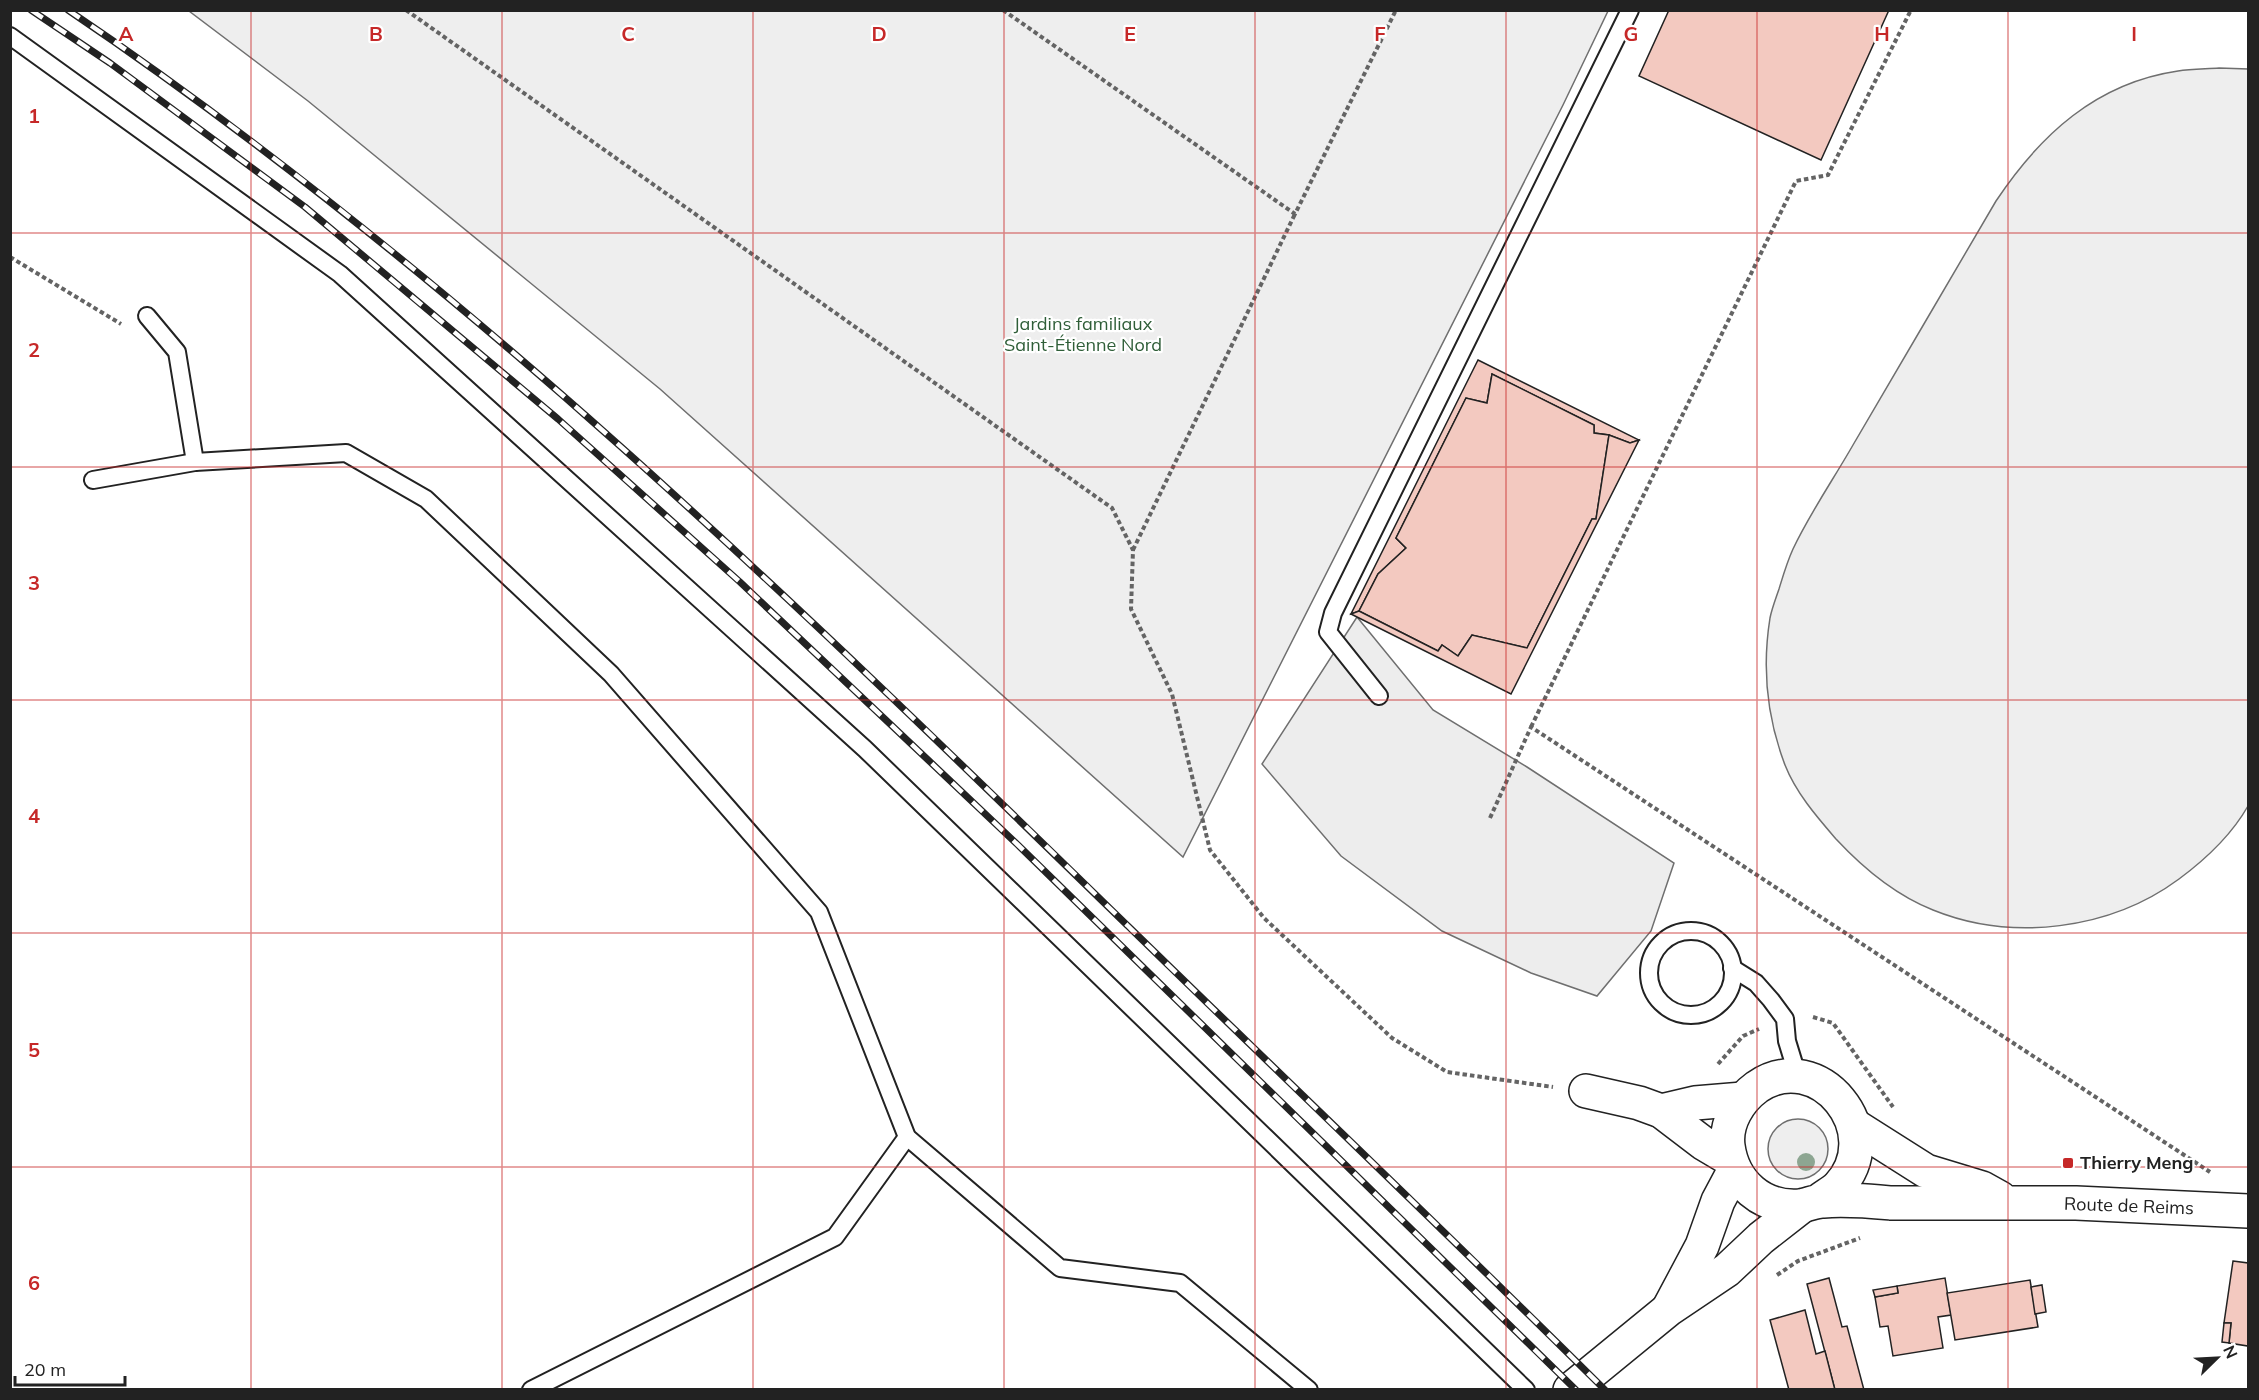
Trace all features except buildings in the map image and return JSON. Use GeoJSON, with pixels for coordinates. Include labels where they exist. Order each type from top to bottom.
{"type":"FeatureCollection","features":[{"type":"Feature","properties":{"kind":"street"},"geometry":{"type":"LineString","coordinates":[[1570,1389],[1669,1309],[1727,1270],[1761,1238],[1811,1203],[1838,1188],[1850,1169],[1856,1148],[1855,1126],[1843,1102],[1823,1085],[1798,1077],[1778,1078],[1758,1086],[1743,1099],[1732,1118],[1727,1138],[1732,1165],[1702,1246],[1669,1309]]}},
{"type":"Feature","properties":{"kind":"street"},"geometry":{"type":"LineString","coordinates":[[1586,1091],[1639,1103],[1661,1111],[1695,1103],[1743,1099]]}},
{"type":"Feature","properties":{"kind":"street","name":"Route de Reims"},"geometry":{"type":"LineString","coordinates":[[1661,1111],[1732,1165],[1746,1187],[1763,1200],[1782,1206],[1811,1203],[2141,1205],[2248,1211]]}},
{"type":"Feature","properties":{"kind":"street"},"geometry":{"type":"LineString","coordinates":[[1855,1126],[1926,1171],[1982,1188],[2009,1204]]}},
{"type":"Feature","properties":{"kind":"lane"},"geometry":{"type":"LineString","coordinates":[[1379,696],[1329,632],[1333,613],[1630,10]]}},
{"type":"Feature","properties":{"kind":"lane"},"geometry":{"type":"LineString","coordinates":[[10,36],[340,274],[866,749],[1526,1389]]}},
{"type":"Feature","properties":{"kind":"lane"},"geometry":{"type":"LineString","coordinates":[[147,316],[177,352],[195,462]]}},
{"type":"Feature","properties":{"kind":"lane"},"geometry":{"type":"LineString","coordinates":[[93,480],[195,462],[346,453],[426,499],[610,674],[819,912],[907,1137],[1060,1268],[1180,1283],[1309,1389]]}},
{"type":"Feature","properties":{"kind":"lane"},"geometry":{"type":"LineString","coordinates":[[1732,968],[1731,982],[1726,996],[1716,1006],[1703,1013],[1689,1015],[1676,1012],[1663,1005],[1654,993],[1649,980],[1649,966],[1654,952],[1663,941],[1674,934],[1688,931],[1701,932],[1713,937],[1729,956],[1732,968],[1756,983],[1785,1019],[1787,1041],[1798,1077]]}},
{"type":"Feature","properties":{"kind":"lane"},"geometry":{"type":"LineString","coordinates":[[531,1389],[835,1237],[907,1137]]}},
{"type":"Feature","properties":{"kind":"path"},"geometry":{"type":"LineString","coordinates":[[406,10],[1112,508],[1133,550]]}},
{"type":"Feature","properties":{"kind":"path"},"geometry":{"type":"LineString","coordinates":[[1003,10],[1295,213]]}},
{"type":"Feature","properties":{"kind":"path"},"geometry":{"type":"LineString","coordinates":[[1396,10],[1295,213],[1133,550],[1131,609],[1172,694],[1210,850],[1264,918],[1392,1038],[1447,1072],[1586,1091]]}},
{"type":"Feature","properties":{"kind":"path"},"geometry":{"type":"LineString","coordinates":[[1490,818],[1531,727],[1796,182],[1828,175],[1911,10]]}},
{"type":"Feature","properties":{"kind":"path"},"geometry":{"type":"LineString","coordinates":[[10,257],[132,330],[147,316]]}},
{"type":"Feature","properties":{"kind":"path"},"geometry":{"type":"LineString","coordinates":[[1531,727],[2218,1178]]}},
{"type":"Feature","properties":{"kind":"path"},"geometry":{"type":"LineString","coordinates":[[1707,1066],[1718,1064],[1743,1036],[1785,1019],[1811,1016],[1833,1023],[1896,1111]]}},
{"type":"Feature","properties":{"kind":"path"},"geometry":{"type":"LineString","coordinates":[[1770,1279],[1798,1261],[1862,1237]]}},
{"type":"Feature","properties":{"kind":"green space","name":"Jardins familiaux Saint-Étienne Nord"},"geometry":{"type":"Polygon","coordinates":[[[189,11],[1608,11],[1563,105],[1183,857],[660,389],[308,101],[189,11]]]}},
{"type":"Feature","properties":{"kind":"green space"},"geometry":{"type":"Polygon","coordinates":[[[2219,68],[2248,69],[2248,806],[2226,837],[2199,863],[2152,896],[2123,910],[2092,920],[2060,926],[2027,928],[1995,926],[1963,920],[1919,904],[1880,880],[1836,839],[1801,795],[1785,765],[1770,711],[1766,655],[1773,607],[1791,554],[1807,522],[1996,201],[2031,155],[2073,116],[2096,100],[2121,87],[2148,77],[2178,71],[2219,68]]]}},
{"type":"Feature","properties":{"kind":"green space"},"geometry":{"type":"Polygon","coordinates":[[[1792,1119],[1804,1119],[1815,1124],[1823,1132],[1828,1149],[1826,1161],[1815,1174],[1804,1179],[1792,1179],[1781,1174],[1773,1166],[1768,1155],[1768,1143],[1773,1132],[1781,1124],[1792,1119]]]}},
{"type":"Feature","properties":{"kind":"shaded area"},"geometry":{"type":"Polygon","coordinates":[[[1357,617],[1433,710],[1527,767],[1674,863],[1651,931],[1597,996],[1531,973],[1442,931],[1341,856],[1262,764],[1357,617]]]}},
{"type":"Feature","properties":{"kind":"railway"},"geometry":{"type":"LineString","coordinates":[[31,10],[110,63],[305,207],[558,419],[740,582],[1018,845],[1576,1390]]}},
{"type":"Feature","properties":{"kind":"railway"},"geometry":{"type":"LineString","coordinates":[[68,10],[211,111],[350,218],[486,329],[618,444],[748,563],[1003,804],[1605,1390]]}},
{"type":"Feature","properties":{"kind":"place","name":"Thierry Meng"},"geometry":{"type":"Point","coordinates":[2068,1163]}}]}
